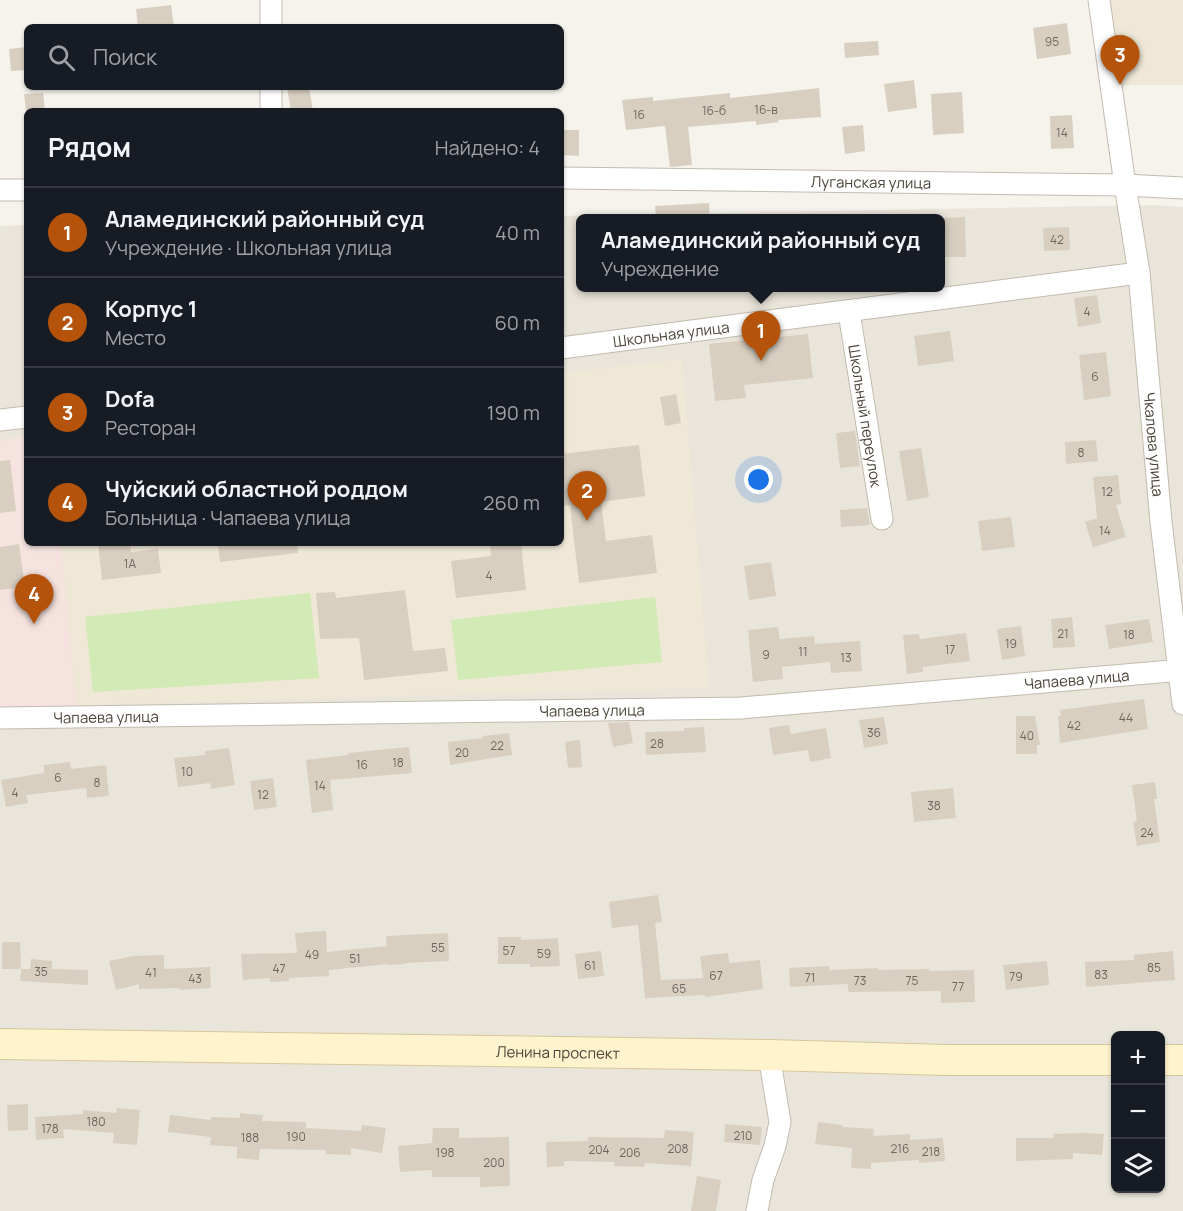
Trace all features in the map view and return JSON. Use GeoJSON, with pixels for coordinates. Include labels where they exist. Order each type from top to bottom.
{"type":"FeatureCollection","features":[{"type":"Feature","properties":{"kind":"main road","name":"Ленина проспект"},"geometry":{"type":"LineString","coordinates":[[0,1044],[769,1055],[946,1060],[1111,1060]]}},
{"type":"Feature","properties":{"kind":"main road"},"geometry":{"type":"LineString","coordinates":[[1165,1060],[1183,1060]]}},
{"type":"Feature","properties":{"kind":"street"},"geometry":{"type":"LineString","coordinates":[[271,24],[272,0]]}},
{"type":"Feature","properties":{"kind":"street","name":"Чкалова улица"},"geometry":{"type":"LineString","coordinates":[[1100,0],[1139,273],[1161,522],[1182,670],[1183,704]]}},
{"type":"Feature","properties":{"kind":"street"},"geometry":{"type":"LineString","coordinates":[[271,90],[271,108]]}},
{"type":"Feature","properties":{"kind":"street","name":"Луганская улица"},"geometry":{"type":"LineString","coordinates":[[564,178],[1125,185],[1183,188]]}},
{"type":"Feature","properties":{"kind":"street"},"geometry":{"type":"LineString","coordinates":[[0,190],[24,190]]}},
{"type":"Feature","properties":{"kind":"street","name":"Школьная улица"},"geometry":{"type":"LineString","coordinates":[[564,348],[1139,273]]}},
{"type":"Feature","properties":{"kind":"street","name":"Школьный переулок"},"geometry":{"type":"LineString","coordinates":[[849,312],[882,519]]}},
{"type":"Feature","properties":{"kind":"street"},"geometry":{"type":"LineString","coordinates":[[0,420],[24,417]]}},
{"type":"Feature","properties":{"kind":"street","name":"Чапаева улица"},"geometry":{"type":"LineString","coordinates":[[0,718],[741,708],[1182,670]]}},
{"type":"Feature","properties":{"kind":"street"},"geometry":{"type":"LineString","coordinates":[[757,1211],[763,1180],[776,1146],[780,1122],[769,1055]]}},
{"type":"Feature","properties":{"kind":"shaded area"},"geometry":{"type":"Polygon","coordinates":[[[1108,0],[1183,0],[1183,85],[1120,85],[1108,0]]]}},
{"type":"Feature","properties":{"kind":"shaded area"},"geometry":{"type":"Polygon","coordinates":[[[1154,205],[1183,207],[1183,1211],[0,1211],[0,226],[24,225],[24,546],[564,546],[564,216],[576,216],[576,292],[945,292],[945,214],[669,214],[1154,205]]]}},
{"type":"Feature","properties":{"kind":"shaded area"},"geometry":{"type":"Polygon","coordinates":[[[682,359],[709,688],[76,705],[61,546],[564,546],[564,373],[682,359]]]}},
{"type":"Feature","properties":{"kind":"shaded area"},"geometry":{"type":"Polygon","coordinates":[[[24,437],[24,546],[61,546],[76,705],[0,709],[0,441],[24,437]]]}},
{"type":"Feature","properties":{"kind":"green space"},"geometry":{"type":"Polygon","coordinates":[[[310,593],[319,678],[93,692],[85,617],[310,593]]]}},
{"type":"Feature","properties":{"kind":"green space"},"geometry":{"type":"Polygon","coordinates":[[[655,597],[662,662],[458,680],[451,620],[655,597]]]}},
{"type":"Feature","properties":{"kind":"building"},"geometry":{"type":"Polygon","coordinates":[[[171,5],[174,24],[138,24],[136,9],[171,5]]]}},
{"type":"Feature","properties":{"kind":"building"},"geometry":{"type":"Polygon","coordinates":[[[1067,23],[1071,54],[1037,59],[1033,28],[1067,23]]]}},
{"type":"Feature","properties":{"kind":"building"},"geometry":{"type":"Polygon","coordinates":[[[878,41],[879,55],[845,58],[844,43],[878,41]]]}},
{"type":"Feature","properties":{"kind":"building"},"geometry":{"type":"Polygon","coordinates":[[[24,47],[24,70],[11,71],[9,49],[24,47]]]}},
{"type":"Feature","properties":{"kind":"building"},"geometry":{"type":"Polygon","coordinates":[[[914,80],[917,108],[888,112],[884,84],[914,80]]]}},
{"type":"Feature","properties":{"kind":"building"},"geometry":{"type":"Polygon","coordinates":[[[819,88],[821,117],[778,120],[779,122],[756,125],[756,121],[688,127],[692,165],[670,167],[665,126],[626,130],[622,100],[653,97],[653,101],[730,93],[730,98],[819,88]]]}},
{"type":"Feature","properties":{"kind":"building"},"geometry":{"type":"Polygon","coordinates":[[[288,90],[310,90],[312,108],[290,108],[288,90]]]}},
{"type":"Feature","properties":{"kind":"building"},"geometry":{"type":"Polygon","coordinates":[[[962,92],[964,133],[933,135],[931,94],[962,92]]]}},
{"type":"Feature","properties":{"kind":"building"},"geometry":{"type":"Polygon","coordinates":[[[43,93],[45,108],[26,108],[24,94],[43,93]]]}},
{"type":"Feature","properties":{"kind":"building"},"geometry":{"type":"Polygon","coordinates":[[[1072,115],[1074,148],[1051,149],[1050,116],[1072,115]]]}},
{"type":"Feature","properties":{"kind":"building"},"geometry":{"type":"Polygon","coordinates":[[[863,125],[865,151],[845,154],[842,127],[863,125]]]}},
{"type":"Feature","properties":{"kind":"building"},"geometry":{"type":"Polygon","coordinates":[[[564,130],[579,130],[579,156],[564,155],[564,130]]]}},
{"type":"Feature","properties":{"kind":"building"},"geometry":{"type":"Polygon","coordinates":[[[709,203],[710,214],[656,214],[655,206],[709,203]]]}},
{"type":"Feature","properties":{"kind":"building"},"geometry":{"type":"Polygon","coordinates":[[[965,217],[966,257],[945,257],[945,218],[965,217]]]}},
{"type":"Feature","properties":{"kind":"building"},"geometry":{"type":"Polygon","coordinates":[[[1069,227],[1070,250],[1044,251],[1043,228],[1069,227]]]}},
{"type":"Feature","properties":{"kind":"building"},"geometry":{"type":"Polygon","coordinates":[[[1097,295],[1101,323],[1078,327],[1074,298],[1097,295]]]}},
{"type":"Feature","properties":{"kind":"building"},"geometry":{"type":"Polygon","coordinates":[[[950,331],[954,361],[918,366],[914,336],[950,331]]]}},
{"type":"Feature","properties":{"kind":"building"},"geometry":{"type":"Polygon","coordinates":[[[808,334],[813,378],[744,385],[746,398],[715,401],[709,344],[808,334]]]}},
{"type":"Feature","properties":{"kind":"building"},"geometry":{"type":"Polygon","coordinates":[[[1106,352],[1111,396],[1084,400],[1079,355],[1106,352]]]}},
{"type":"Feature","properties":{"kind":"building"},"geometry":{"type":"Polygon","coordinates":[[[676,394],[681,423],[665,426],[660,397],[676,394]]]}},
{"type":"Feature","properties":{"kind":"building"},"geometry":{"type":"Polygon","coordinates":[[[855,431],[860,466],[840,468],[836,433],[855,431]]]}},
{"type":"Feature","properties":{"kind":"building"},"geometry":{"type":"Polygon","coordinates":[[[1096,440],[1098,461],[1066,464],[1065,442],[1096,440]]]}},
{"type":"Feature","properties":{"kind":"building"},"geometry":{"type":"Polygon","coordinates":[[[639,445],[645,496],[601,502],[606,541],[652,535],[657,573],[579,583],[570,505],[564,506],[564,454],[639,445]]]}},
{"type":"Feature","properties":{"kind":"building"},"geometry":{"type":"Polygon","coordinates":[[[921,448],[929,497],[907,501],[899,451],[921,448]]]}},
{"type":"Feature","properties":{"kind":"building"},"geometry":{"type":"Polygon","coordinates":[[[10,460],[16,511],[0,513],[0,461],[10,460]]]}},
{"type":"Feature","properties":{"kind":"building"},"geometry":{"type":"Polygon","coordinates":[[[1118,475],[1121,504],[1116,505],[1126,537],[1093,547],[1085,522],[1097,518],[1093,477],[1118,475]]]}},
{"type":"Feature","properties":{"kind":"building"},"geometry":{"type":"Polygon","coordinates":[[[867,508],[870,525],[841,527],[840,510],[867,508]]]}},
{"type":"Feature","properties":{"kind":"building"},"geometry":{"type":"Polygon","coordinates":[[[1011,517],[1015,547],[982,551],[978,521],[1011,517]]]}},
{"type":"Feature","properties":{"kind":"building"},"geometry":{"type":"Polygon","coordinates":[[[19,544],[25,587],[0,590],[0,547],[19,544]]]}},
{"type":"Feature","properties":{"kind":"building"},"geometry":{"type":"Polygon","coordinates":[[[98,546],[130,546],[131,552],[158,549],[161,573],[102,580],[98,546]]]}},
{"type":"Feature","properties":{"kind":"building"},"geometry":{"type":"Polygon","coordinates":[[[218,546],[297,546],[298,553],[220,562],[218,546]]]}},
{"type":"Feature","properties":{"kind":"building"},"geometry":{"type":"Polygon","coordinates":[[[490,546],[521,546],[526,590],[456,598],[451,561],[491,556],[490,546]]]}},
{"type":"Feature","properties":{"kind":"building"},"geometry":{"type":"Polygon","coordinates":[[[771,562],[776,596],[749,600],[744,566],[771,562]]]}},
{"type":"Feature","properties":{"kind":"building"},"geometry":{"type":"Polygon","coordinates":[[[405,590],[413,651],[445,648],[448,671],[364,680],[359,638],[320,639],[316,593],[335,592],[336,598],[405,590]]]}},
{"type":"Feature","properties":{"kind":"building"},"geometry":{"type":"Polygon","coordinates":[[[1072,617],[1075,647],[1053,648],[1051,619],[1072,617]]]}},
{"type":"Feature","properties":{"kind":"building"},"geometry":{"type":"Polygon","coordinates":[[[1149,619],[1153,642],[1109,649],[1105,625],[1149,619]]]}},
{"type":"Feature","properties":{"kind":"building"},"geometry":{"type":"Polygon","coordinates":[[[1021,626],[1025,656],[1002,660],[997,629],[1021,626]]]}},
{"type":"Feature","properties":{"kind":"building"},"geometry":{"type":"Polygon","coordinates":[[[778,627],[780,639],[814,636],[815,644],[860,641],[862,671],[831,673],[830,662],[782,667],[783,679],[753,682],[748,630],[778,627]]]}},
{"type":"Feature","properties":{"kind":"building"},"geometry":{"type":"Polygon","coordinates":[[[966,633],[970,661],[923,667],[923,672],[907,674],[903,635],[919,634],[920,639],[966,633]]]}},
{"type":"Feature","properties":{"kind":"building"},"geometry":{"type":"Polygon","coordinates":[[[1144,699],[1148,729],[1060,743],[1058,716],[1061,716],[1060,710],[1144,699]]]}},
{"type":"Feature","properties":{"kind":"building"},"geometry":{"type":"Polygon","coordinates":[[[1016,716],[1035,716],[1040,745],[1037,745],[1037,754],[1016,754],[1016,716]]]}},
{"type":"Feature","properties":{"kind":"building"},"geometry":{"type":"Polygon","coordinates":[[[884,717],[888,744],[864,748],[859,720],[884,717]]]}},
{"type":"Feature","properties":{"kind":"building"},"geometry":{"type":"Polygon","coordinates":[[[629,722],[633,743],[613,747],[608,723],[629,722]]]}},
{"type":"Feature","properties":{"kind":"building"},"geometry":{"type":"Polygon","coordinates":[[[789,725],[791,734],[826,728],[831,758],[810,762],[808,750],[773,755],[769,728],[789,725]]]}},
{"type":"Feature","properties":{"kind":"building"},"geometry":{"type":"Polygon","coordinates":[[[704,727],[706,752],[646,755],[645,732],[684,731],[684,728],[704,727]]]}},
{"type":"Feature","properties":{"kind":"building"},"geometry":{"type":"Polygon","coordinates":[[[509,733],[512,755],[450,765],[448,742],[509,733]]]}},
{"type":"Feature","properties":{"kind":"building"},"geometry":{"type":"Polygon","coordinates":[[[580,740],[582,767],[568,768],[565,742],[580,740]]]}},
{"type":"Feature","properties":{"kind":"building"},"geometry":{"type":"Polygon","coordinates":[[[409,747],[412,773],[330,780],[333,810],[312,813],[306,760],[409,747]]]}},
{"type":"Feature","properties":{"kind":"building"},"geometry":{"type":"Polygon","coordinates":[[[229,748],[235,785],[211,789],[210,783],[178,787],[174,758],[205,755],[205,751],[229,748]]]}},
{"type":"Feature","properties":{"kind":"building"},"geometry":{"type":"Polygon","coordinates":[[[70,762],[71,769],[106,765],[109,796],[87,798],[86,788],[26,795],[28,803],[6,807],[1,780],[44,773],[44,765],[70,762]]]}},
{"type":"Feature","properties":{"kind":"building"},"geometry":{"type":"Polygon","coordinates":[[[273,778],[277,807],[254,810],[250,781],[273,778]]]}},
{"type":"Feature","properties":{"kind":"building"},"geometry":{"type":"Polygon","coordinates":[[[1155,782],[1157,799],[1154,799],[1160,842],[1137,846],[1133,822],[1137,821],[1132,785],[1155,782]]]}},
{"type":"Feature","properties":{"kind":"building"},"geometry":{"type":"Polygon","coordinates":[[[953,788],[956,818],[914,822],[911,792],[953,788]]]}},
{"type":"Feature","properties":{"kind":"building"},"geometry":{"type":"Polygon","coordinates":[[[658,895],[662,922],[655,923],[661,980],[703,978],[700,956],[728,953],[729,963],[760,960],[763,989],[705,997],[705,995],[645,998],[638,925],[612,928],[609,902],[658,895]]]}},
{"type":"Feature","properties":{"kind":"building"},"geometry":{"type":"Polygon","coordinates":[[[326,931],[327,952],[387,946],[386,936],[448,933],[449,961],[329,970],[329,976],[289,978],[289,981],[270,982],[270,978],[243,980],[241,954],[297,953],[295,933],[326,931]]]}},
{"type":"Feature","properties":{"kind":"building"},"geometry":{"type":"Polygon","coordinates":[[[498,937],[521,937],[521,940],[558,938],[560,966],[530,967],[530,964],[498,964],[498,937]]]}},
{"type":"Feature","properties":{"kind":"building"},"geometry":{"type":"Polygon","coordinates":[[[2,942],[20,942],[21,969],[2,969],[2,942]]]}},
{"type":"Feature","properties":{"kind":"building"},"geometry":{"type":"Polygon","coordinates":[[[601,951],[604,976],[578,979],[575,954],[601,951]]]}},
{"type":"Feature","properties":{"kind":"building"},"geometry":{"type":"Polygon","coordinates":[[[1173,951],[1175,980],[1086,987],[1085,962],[1134,960],[1134,955],[1173,951]]]}},
{"type":"Feature","properties":{"kind":"building"},"geometry":{"type":"Polygon","coordinates":[[[164,955],[164,969],[210,967],[211,988],[139,989],[139,984],[116,990],[109,961],[133,956],[164,955]]]}},
{"type":"Feature","properties":{"kind":"building"},"geometry":{"type":"Polygon","coordinates":[[[31,959],[52,961],[52,969],[88,970],[88,985],[20,981],[21,969],[30,969],[31,959]]]}},
{"type":"Feature","properties":{"kind":"building"},"geometry":{"type":"Polygon","coordinates":[[[1047,961],[1049,985],[1006,990],[1003,965],[1047,961]]]}},
{"type":"Feature","properties":{"kind":"building"},"geometry":{"type":"Polygon","coordinates":[[[829,966],[830,970],[878,968],[878,970],[974,970],[975,1002],[941,1003],[941,991],[848,992],[848,984],[790,987],[789,968],[829,966]]]}},
{"type":"Feature","properties":{"kind":"building"},"geometry":{"type":"Polygon","coordinates":[[[28,1104],[28,1130],[8,1131],[7,1105],[28,1104]]]}},
{"type":"Feature","properties":{"kind":"building"},"geometry":{"type":"Polygon","coordinates":[[[117,1108],[140,1110],[137,1145],[113,1143],[114,1133],[63,1129],[64,1138],[36,1140],[35,1117],[83,1114],[83,1110],[116,1113],[117,1108]]]}},
{"type":"Feature","properties":{"kind":"building"},"geometry":{"type":"Polygon","coordinates":[[[240,1113],[263,1115],[262,1121],[306,1122],[306,1128],[361,1131],[362,1125],[386,1128],[382,1153],[351,1148],[351,1155],[326,1154],[326,1150],[260,1149],[259,1160],[237,1158],[237,1147],[210,1145],[211,1137],[168,1132],[170,1115],[211,1120],[211,1117],[240,1118],[240,1113]]]}},
{"type":"Feature","properties":{"kind":"building"},"geometry":{"type":"Polygon","coordinates":[[[818,1122],[842,1125],[842,1127],[874,1129],[873,1136],[910,1134],[910,1140],[943,1138],[945,1161],[871,1163],[871,1169],[851,1168],[852,1148],[815,1144],[818,1122]]]}},
{"type":"Feature","properties":{"kind":"building"},"geometry":{"type":"Polygon","coordinates":[[[725,1124],[762,1127],[760,1145],[724,1142],[725,1124]]]}},
{"type":"Feature","properties":{"kind":"building"},"geometry":{"type":"Polygon","coordinates":[[[433,1128],[459,1128],[459,1138],[509,1137],[510,1186],[480,1187],[480,1177],[432,1177],[432,1170],[400,1172],[398,1146],[432,1143],[433,1128]]]}},
{"type":"Feature","properties":{"kind":"building"},"geometry":{"type":"Polygon","coordinates":[[[665,1130],[694,1132],[691,1166],[645,1163],[644,1167],[614,1166],[614,1162],[564,1161],[564,1166],[547,1167],[546,1142],[588,1141],[588,1137],[664,1138],[665,1130]]]}},
{"type":"Feature","properties":{"kind":"building"},"geometry":{"type":"Polygon","coordinates":[[[1053,1134],[1104,1134],[1102,1155],[1073,1153],[1073,1159],[1016,1161],[1016,1138],[1054,1138],[1053,1134]]]}},
{"type":"Feature","properties":{"kind":"building"},"geometry":{"type":"Polygon","coordinates":[[[697,1176],[721,1180],[716,1211],[691,1211],[697,1176]]]}},
{"type":"Feature","properties":{"kind":"place","name":"Dofa"},"geometry":{"type":"Point","coordinates":[1120,85]}},
{"type":"Feature","properties":{"kind":"place","name":"Аламединский районный суд"},"geometry":{"type":"Point","coordinates":[761,361]}},
{"type":"Feature","properties":{"kind":"place","name":"Корпус 1"},"geometry":{"type":"Point","coordinates":[587,521]}},
{"type":"Feature","properties":{"kind":"place","name":"Чуйский областной роддом"},"geometry":{"type":"Point","coordinates":[34,624]}}]}
